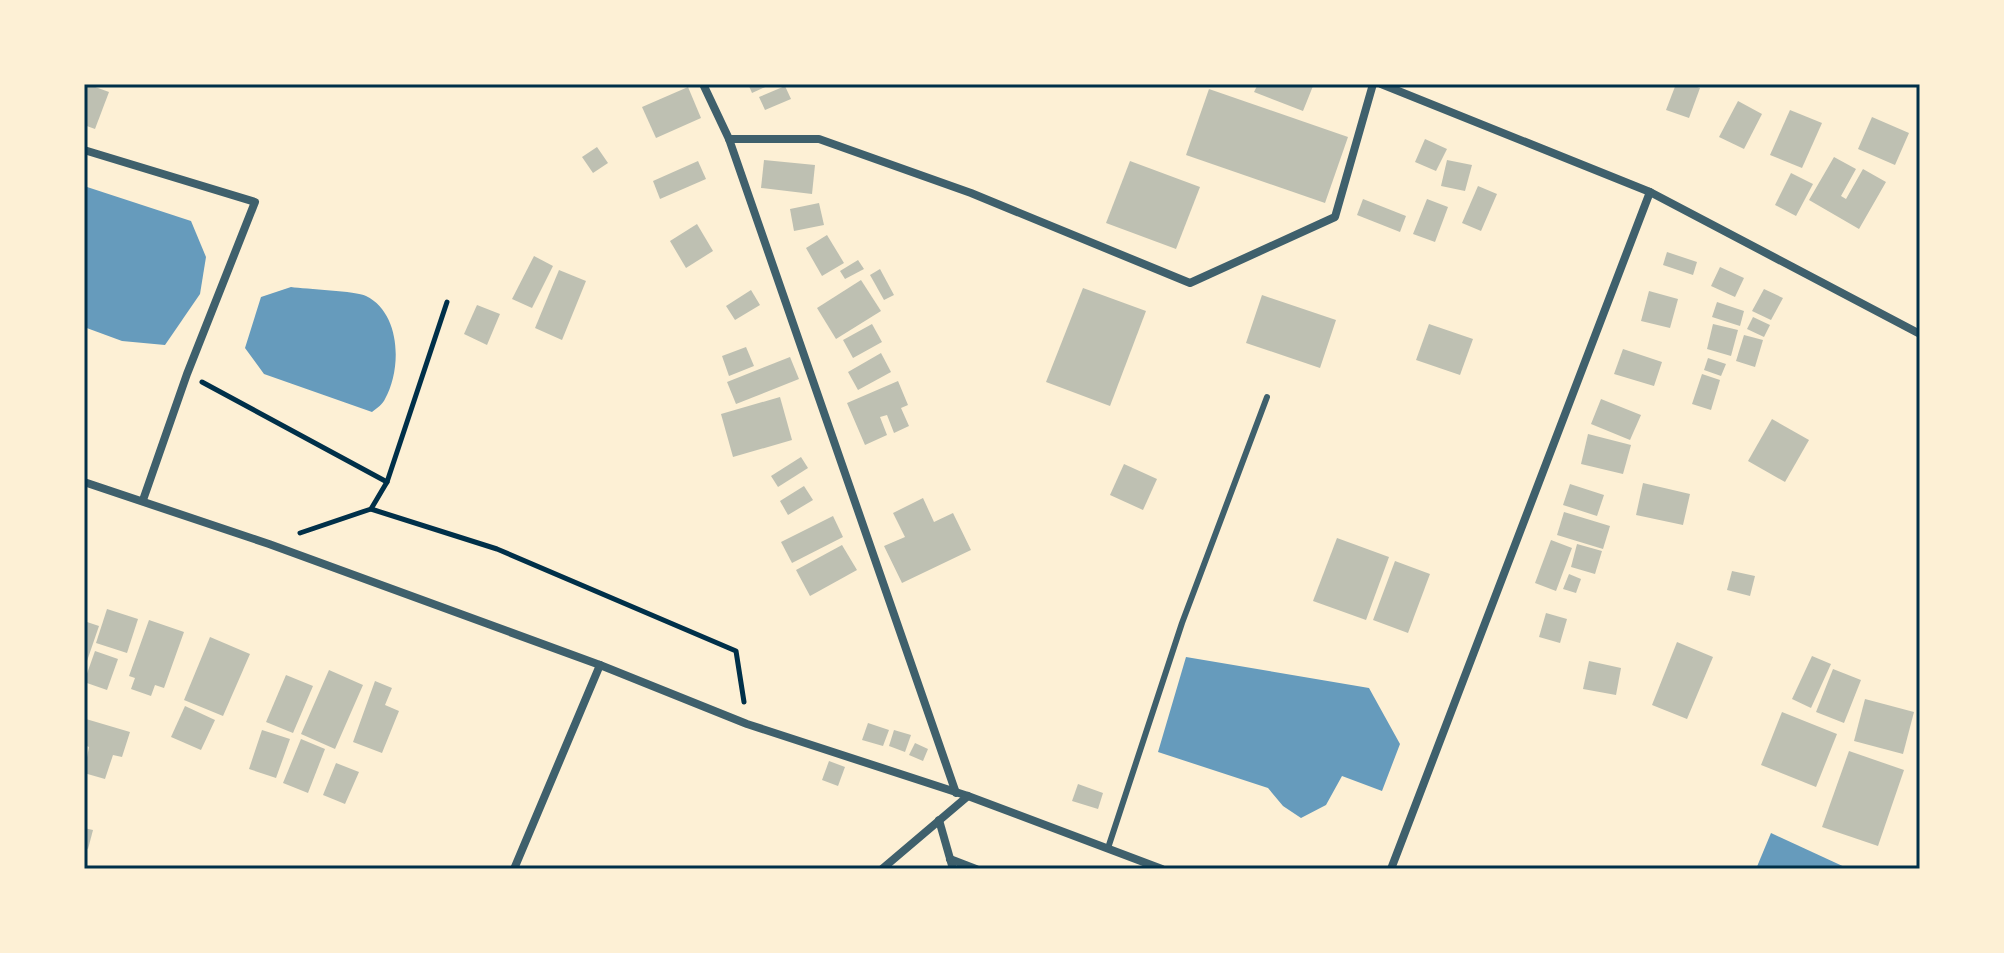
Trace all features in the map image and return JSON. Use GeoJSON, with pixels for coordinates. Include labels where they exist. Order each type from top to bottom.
{"type":"FeatureCollection","features":[{"type":"Feature","properties":{"kind":"street"},"geometry":{"type":"LineString","coordinates":[[703,84],[729,139],[956,793]]}},
{"type":"Feature","properties":{"kind":"street"},"geometry":{"type":"LineString","coordinates":[[729,139],[819,139],[971,193],[1190,283],[1335,217],[1373,84]]}},
{"type":"Feature","properties":{"kind":"street"},"geometry":{"type":"LineString","coordinates":[[1381,84],[1650,192],[1920,334]]}},
{"type":"Feature","properties":{"kind":"street"},"geometry":{"type":"LineString","coordinates":[[84,150],[255,202],[187,374],[143,500]]}},
{"type":"Feature","properties":{"kind":"street"},"geometry":{"type":"LineString","coordinates":[[1391,869],[1650,192]]}},
{"type":"Feature","properties":{"kind":"street"},"geometry":{"type":"LineString","coordinates":[[84,482],[269,544],[600,665],[747,724],[968,796],[1162,869]]}},
{"type":"Feature","properties":{"kind":"street"},"geometry":{"type":"LineString","coordinates":[[514,869],[600,665]]}},
{"type":"Feature","properties":{"kind":"street"},"geometry":{"type":"LineString","coordinates":[[882,869],[968,796]]}},
{"type":"Feature","properties":{"kind":"street"},"geometry":{"type":"LineString","coordinates":[[939,820],[953,869]]}},
{"type":"Feature","properties":{"kind":"street"},"geometry":{"type":"LineString","coordinates":[[950,859],[976,869]]}},
{"type":"Feature","properties":{"kind":"lane"},"geometry":{"type":"LineString","coordinates":[[1108,848],[1182,623],[1267,397]]}},
{"type":"Feature","properties":{"kind":"path"},"geometry":{"type":"LineString","coordinates":[[371,509],[387,482],[447,302]]}},
{"type":"Feature","properties":{"kind":"path"},"geometry":{"type":"LineString","coordinates":[[187,374],[387,482]]}},
{"type":"Feature","properties":{"kind":"path"},"geometry":{"type":"LineString","coordinates":[[269,544],[371,509],[497,549],[736,651],[747,724]]}},
{"type":"Feature","properties":{"kind":"water"},"geometry":{"type":"Polygon","coordinates":[[[84,186],[191,221],[206,257],[200,294],[165,345],[122,341],[84,327],[84,186]]]}},
{"type":"Feature","properties":{"kind":"water"},"geometry":{"type":"Polygon","coordinates":[[[291,287],[361,294],[378,304],[386,315],[395,343],[394,373],[384,401],[372,412],[264,374],[245,348],[261,297],[291,287]]]}},
{"type":"Feature","properties":{"kind":"water"},"geometry":{"type":"Polygon","coordinates":[[[1186,657],[1369,688],[1400,744],[1382,791],[1342,776],[1326,805],[1301,818],[1283,806],[1268,788],[1158,752],[1186,657]]]}},
{"type":"Feature","properties":{"kind":"water"},"geometry":{"type":"Polygon","coordinates":[[[1771,833],[1849,869],[1756,869],[1771,833]]]}},
{"type":"Feature","properties":{"kind":"building"},"geometry":{"type":"Polygon","coordinates":[[[87,84],[109,92],[95,129],[84,125],[84,92],[87,84]]]}},
{"type":"Feature","properties":{"kind":"building"},"geometry":{"type":"Polygon","coordinates":[[[748,84],[772,84],[752,93],[748,84]]]}},
{"type":"Feature","properties":{"kind":"building"},"geometry":{"type":"Polygon","coordinates":[[[1258,84],[1313,86],[1303,111],[1254,92],[1258,84]]]}},
{"type":"Feature","properties":{"kind":"building"},"geometry":{"type":"Polygon","coordinates":[[[1676,84],[1700,88],[1689,118],[1666,110],[1676,84]]]}},
{"type":"Feature","properties":{"kind":"building"},"geometry":{"type":"Polygon","coordinates":[[[785,86],[791,99],[765,110],[759,97],[785,86]]]}},
{"type":"Feature","properties":{"kind":"building"},"geometry":{"type":"Polygon","coordinates":[[[688,87],[701,118],[656,138],[642,107],[688,87]]]}},
{"type":"Feature","properties":{"kind":"building"},"geometry":{"type":"Polygon","coordinates":[[[1209,89],[1348,137],[1325,203],[1186,155],[1209,89]]]}},
{"type":"Feature","properties":{"kind":"building"},"geometry":{"type":"Polygon","coordinates":[[[1738,101],[1762,114],[1744,149],[1719,137],[1738,101]]]}},
{"type":"Feature","properties":{"kind":"building"},"geometry":{"type":"Polygon","coordinates":[[[1790,110],[1822,123],[1802,168],[1770,155],[1790,110]]]}},
{"type":"Feature","properties":{"kind":"building"},"geometry":{"type":"Polygon","coordinates":[[[1872,117],[1909,133],[1895,165],[1858,149],[1872,117]]]}},
{"type":"Feature","properties":{"kind":"building"},"geometry":{"type":"Polygon","coordinates":[[[1425,139],[1447,149],[1436,171],[1415,162],[1425,139]]]}},
{"type":"Feature","properties":{"kind":"building"},"geometry":{"type":"Polygon","coordinates":[[[597,147],[608,163],[593,173],[582,157],[597,147]]]}},
{"type":"Feature","properties":{"kind":"building"},"geometry":{"type":"Polygon","coordinates":[[[1834,157],[1856,169],[1841,196],[1846,199],[1863,169],[1886,182],[1859,229],[1809,200],[1834,157]]]}},
{"type":"Feature","properties":{"kind":"building"},"geometry":{"type":"Polygon","coordinates":[[[764,160],[815,165],[812,194],[761,188],[764,160]]]}},
{"type":"Feature","properties":{"kind":"building"},"geometry":{"type":"Polygon","coordinates":[[[1447,160],[1472,165],[1465,191],[1441,186],[1447,160]]]}},
{"type":"Feature","properties":{"kind":"building"},"geometry":{"type":"Polygon","coordinates":[[[698,161],[706,179],[660,199],[653,181],[698,161]]]}},
{"type":"Feature","properties":{"kind":"building"},"geometry":{"type":"Polygon","coordinates":[[[1130,161],[1200,187],[1176,249],[1106,223],[1130,161]]]}},
{"type":"Feature","properties":{"kind":"building"},"geometry":{"type":"Polygon","coordinates":[[[1791,173],[1813,184],[1796,216],[1775,205],[1791,173]]]}},
{"type":"Feature","properties":{"kind":"building"},"geometry":{"type":"Polygon","coordinates":[[[1478,186],[1497,194],[1481,231],[1462,223],[1478,186]]]}},
{"type":"Feature","properties":{"kind":"building"},"geometry":{"type":"Polygon","coordinates":[[[1363,199],[1406,216],[1400,232],[1357,215],[1363,199]]]}},
{"type":"Feature","properties":{"kind":"building"},"geometry":{"type":"Polygon","coordinates":[[[1427,199],[1448,207],[1435,242],[1413,234],[1427,199]]]}},
{"type":"Feature","properties":{"kind":"building"},"geometry":{"type":"Polygon","coordinates":[[[819,203],[824,225],[794,231],[790,209],[819,203]]]}},
{"type":"Feature","properties":{"kind":"building"},"geometry":{"type":"Polygon","coordinates":[[[697,224],[713,251],[686,268],[670,241],[697,224]]]}},
{"type":"Feature","properties":{"kind":"building"},"geometry":{"type":"Polygon","coordinates":[[[827,235],[844,263],[822,276],[806,248],[827,235]]]}},
{"type":"Feature","properties":{"kind":"building"},"geometry":{"type":"Polygon","coordinates":[[[1667,252],[1697,262],[1693,275],[1663,265],[1667,252]]]}},
{"type":"Feature","properties":{"kind":"building"},"geometry":{"type":"Polygon","coordinates":[[[534,256],[553,266],[532,308],[512,299],[534,256]]]}},
{"type":"Feature","properties":{"kind":"building"},"geometry":{"type":"Polygon","coordinates":[[[858,260],[864,269],[845,279],[840,271],[858,260]]]}},
{"type":"Feature","properties":{"kind":"building"},"geometry":{"type":"Polygon","coordinates":[[[1720,267],[1744,278],[1735,297],[1711,286],[1720,267]]]}},
{"type":"Feature","properties":{"kind":"building"},"geometry":{"type":"Polygon","coordinates":[[[880,269],[894,295],[884,300],[870,275],[880,269]]]}},
{"type":"Feature","properties":{"kind":"building"},"geometry":{"type":"Polygon","coordinates":[[[559,270],[586,281],[562,340],[535,328],[559,270]]]}},
{"type":"Feature","properties":{"kind":"building"},"geometry":{"type":"Polygon","coordinates":[[[861,280],[881,311],[836,339],[817,308],[861,280]]]}},
{"type":"Feature","properties":{"kind":"building"},"geometry":{"type":"Polygon","coordinates":[[[1083,288],[1146,311],[1110,406],[1046,382],[1083,288]]]}},
{"type":"Feature","properties":{"kind":"building"},"geometry":{"type":"Polygon","coordinates":[[[1764,289],[1783,298],[1771,320],[1752,311],[1764,289]]]}},
{"type":"Feature","properties":{"kind":"building"},"geometry":{"type":"Polygon","coordinates":[[[751,290],[760,305],[735,320],[726,306],[751,290]]]}},
{"type":"Feature","properties":{"kind":"building"},"geometry":{"type":"Polygon","coordinates":[[[1649,291],[1678,299],[1670,328],[1641,321],[1649,291]]]}},
{"type":"Feature","properties":{"kind":"building"},"geometry":{"type":"Polygon","coordinates":[[[1262,295],[1336,320],[1320,368],[1246,343],[1262,295]]]}},
{"type":"Feature","properties":{"kind":"building"},"geometry":{"type":"Polygon","coordinates":[[[1717,302],[1744,311],[1740,326],[1712,317],[1717,302]]]}},
{"type":"Feature","properties":{"kind":"building"},"geometry":{"type":"Polygon","coordinates":[[[477,305],[500,314],[487,345],[464,334],[477,305]]]}},
{"type":"Feature","properties":{"kind":"building"},"geometry":{"type":"Polygon","coordinates":[[[1753,317],[1770,325],[1764,337],[1747,329],[1753,317]]]}},
{"type":"Feature","properties":{"kind":"building"},"geometry":{"type":"Polygon","coordinates":[[[872,324],[882,342],[853,358],[843,340],[872,324]]]}},
{"type":"Feature","properties":{"kind":"building"},"geometry":{"type":"Polygon","coordinates":[[[1429,324],[1473,339],[1460,375],[1416,360],[1429,324]]]}},
{"type":"Feature","properties":{"kind":"building"},"geometry":{"type":"Polygon","coordinates":[[[1713,324],[1738,330],[1731,356],[1707,349],[1713,324]]]}},
{"type":"Feature","properties":{"kind":"building"},"geometry":{"type":"Polygon","coordinates":[[[1744,335],[1763,340],[1755,367],[1736,361],[1744,335]]]}},
{"type":"Feature","properties":{"kind":"building"},"geometry":{"type":"Polygon","coordinates":[[[746,347],[754,366],[729,376],[722,356],[746,347]]]}},
{"type":"Feature","properties":{"kind":"building"},"geometry":{"type":"Polygon","coordinates":[[[1623,349],[1662,362],[1654,386],[1614,374],[1623,349]]]}},
{"type":"Feature","properties":{"kind":"building"},"geometry":{"type":"Polygon","coordinates":[[[881,353],[891,372],[858,390],[848,372],[881,353]]]}},
{"type":"Feature","properties":{"kind":"building"},"geometry":{"type":"Polygon","coordinates":[[[790,357],[799,379],[736,404],[727,382],[790,357]]]}},
{"type":"Feature","properties":{"kind":"building"},"geometry":{"type":"Polygon","coordinates":[[[1708,358],[1726,364],[1721,376],[1704,370],[1708,358]]]}},
{"type":"Feature","properties":{"kind":"building"},"geometry":{"type":"Polygon","coordinates":[[[1702,374],[1720,380],[1711,410],[1692,404],[1702,374]]]}},
{"type":"Feature","properties":{"kind":"building"},"geometry":{"type":"Polygon","coordinates":[[[898,381],[908,405],[901,408],[909,426],[894,433],[887,415],[880,417],[887,435],[865,445],[847,403],[898,381]]]}},
{"type":"Feature","properties":{"kind":"building"},"geometry":{"type":"Polygon","coordinates":[[[780,397],[792,440],[733,457],[721,414],[780,397]]]}},
{"type":"Feature","properties":{"kind":"building"},"geometry":{"type":"Polygon","coordinates":[[[1601,399],[1641,415],[1630,440],[1591,424],[1601,399]]]}},
{"type":"Feature","properties":{"kind":"building"},"geometry":{"type":"Polygon","coordinates":[[[1772,419],[1809,440],[1785,482],[1748,461],[1772,419]]]}},
{"type":"Feature","properties":{"kind":"building"},"geometry":{"type":"Polygon","coordinates":[[[1588,434],[1631,445],[1623,474],[1581,464],[1588,434]]]}},
{"type":"Feature","properties":{"kind":"building"},"geometry":{"type":"Polygon","coordinates":[[[801,457],[808,468],[778,487],[771,476],[801,457]]]}},
{"type":"Feature","properties":{"kind":"building"},"geometry":{"type":"Polygon","coordinates":[[[1124,464],[1157,479],[1143,510],[1110,495],[1124,464]]]}},
{"type":"Feature","properties":{"kind":"building"},"geometry":{"type":"Polygon","coordinates":[[[1643,483],[1690,494],[1683,525],[1636,515],[1643,483]]]}},
{"type":"Feature","properties":{"kind":"building"},"geometry":{"type":"Polygon","coordinates":[[[1570,484],[1604,495],[1597,516],[1563,505],[1570,484]]]}},
{"type":"Feature","properties":{"kind":"building"},"geometry":{"type":"Polygon","coordinates":[[[804,486],[813,500],[788,515],[780,501],[804,486]]]}},
{"type":"Feature","properties":{"kind":"building"},"geometry":{"type":"Polygon","coordinates":[[[923,498],[934,522],[953,513],[971,550],[902,583],[884,546],[905,537],[893,513],[923,498]]]}},
{"type":"Feature","properties":{"kind":"building"},"geometry":{"type":"Polygon","coordinates":[[[1564,512],[1610,526],[1603,549],[1557,535],[1564,512]]]}},
{"type":"Feature","properties":{"kind":"building"},"geometry":{"type":"Polygon","coordinates":[[[833,516],[843,537],[792,563],[781,542],[833,516]]]}},
{"type":"Feature","properties":{"kind":"building"},"geometry":{"type":"Polygon","coordinates":[[[1337,538],[1389,557],[1366,620],[1313,601],[1337,538]]]}},
{"type":"Feature","properties":{"kind":"building"},"geometry":{"type":"Polygon","coordinates":[[[1551,540],[1572,548],[1556,591],[1535,583],[1551,540]]]}},
{"type":"Feature","properties":{"kind":"building"},"geometry":{"type":"Polygon","coordinates":[[[1577,544],[1602,551],[1595,574],[1571,567],[1577,544]]]}},
{"type":"Feature","properties":{"kind":"building"},"geometry":{"type":"Polygon","coordinates":[[[842,545],[857,570],[810,596],[796,570],[842,545]]]}},
{"type":"Feature","properties":{"kind":"building"},"geometry":{"type":"Polygon","coordinates":[[[1395,561],[1430,574],[1408,633],[1373,620],[1395,561]]]}},
{"type":"Feature","properties":{"kind":"building"},"geometry":{"type":"Polygon","coordinates":[[[1732,571],[1755,576],[1750,596],[1727,590],[1732,571]]]}},
{"type":"Feature","properties":{"kind":"building"},"geometry":{"type":"Polygon","coordinates":[[[1569,574],[1581,579],[1576,593],[1563,589],[1569,574]]]}},
{"type":"Feature","properties":{"kind":"building"},"geometry":{"type":"Polygon","coordinates":[[[107,609],[138,619],[127,653],[96,643],[107,609]]]}},
{"type":"Feature","properties":{"kind":"building"},"geometry":{"type":"Polygon","coordinates":[[[1546,613],[1567,619],[1560,643],[1539,637],[1546,613]]]}},
{"type":"Feature","properties":{"kind":"building"},"geometry":{"type":"Polygon","coordinates":[[[149,620],[184,632],[164,688],[155,685],[151,696],[131,689],[135,678],[129,676],[149,620]]]}},
{"type":"Feature","properties":{"kind":"building"},"geometry":{"type":"Polygon","coordinates":[[[84,621],[99,626],[87,661],[84,660],[84,621]]]}},
{"type":"Feature","properties":{"kind":"building"},"geometry":{"type":"Polygon","coordinates":[[[210,637],[250,654],[223,716],[184,700],[210,637]]]}},
{"type":"Feature","properties":{"kind":"building"},"geometry":{"type":"Polygon","coordinates":[[[1677,642],[1713,657],[1687,719],[1652,705],[1677,642]]]}},
{"type":"Feature","properties":{"kind":"building"},"geometry":{"type":"Polygon","coordinates":[[[95,651],[118,659],[107,690],[84,682],[95,651]]]}},
{"type":"Feature","properties":{"kind":"building"},"geometry":{"type":"Polygon","coordinates":[[[1812,656],[1831,664],[1811,708],[1792,699],[1812,656]]]}},
{"type":"Feature","properties":{"kind":"building"},"geometry":{"type":"Polygon","coordinates":[[[1589,661],[1621,668],[1616,695],[1583,689],[1589,661]]]}},
{"type":"Feature","properties":{"kind":"building"},"geometry":{"type":"Polygon","coordinates":[[[1833,669],[1861,680],[1844,723],[1816,712],[1833,669]]]}},
{"type":"Feature","properties":{"kind":"building"},"geometry":{"type":"Polygon","coordinates":[[[329,670],[363,685],[335,749],[301,734],[329,670]]]}},
{"type":"Feature","properties":{"kind":"building"},"geometry":{"type":"Polygon","coordinates":[[[286,675],[313,686],[293,733],[266,722],[286,675]]]}},
{"type":"Feature","properties":{"kind":"building"},"geometry":{"type":"Polygon","coordinates":[[[375,681],[392,688],[385,705],[399,711],[382,753],[353,742],[375,681]]]}},
{"type":"Feature","properties":{"kind":"building"},"geometry":{"type":"Polygon","coordinates":[[[1865,699],[1914,712],[1903,754],[1854,741],[1865,699]]]}},
{"type":"Feature","properties":{"kind":"building"},"geometry":{"type":"Polygon","coordinates":[[[185,706],[215,720],[201,750],[171,737],[185,706]]]}},
{"type":"Feature","properties":{"kind":"building"},"geometry":{"type":"Polygon","coordinates":[[[1782,712],[1837,734],[1816,787],[1761,765],[1782,712]]]}},
{"type":"Feature","properties":{"kind":"building"},"geometry":{"type":"Polygon","coordinates":[[[86,719],[130,732],[122,757],[113,755],[105,779],[84,773],[89,747],[84,745],[86,719]]]}},
{"type":"Feature","properties":{"kind":"building"},"geometry":{"type":"Polygon","coordinates":[[[868,723],[889,730],[883,746],[862,740],[868,723]]]}},
{"type":"Feature","properties":{"kind":"building"},"geometry":{"type":"Polygon","coordinates":[[[262,730],[290,739],[276,778],[249,769],[262,730]]]}},
{"type":"Feature","properties":{"kind":"building"},"geometry":{"type":"Polygon","coordinates":[[[894,730],[911,735],[905,752],[889,746],[894,730]]]}},
{"type":"Feature","properties":{"kind":"building"},"geometry":{"type":"Polygon","coordinates":[[[301,739],[325,749],[308,793],[283,783],[301,739]]]}},
{"type":"Feature","properties":{"kind":"building"},"geometry":{"type":"Polygon","coordinates":[[[915,743],[928,749],[923,761],[909,755],[915,743]]]}},
{"type":"Feature","properties":{"kind":"building"},"geometry":{"type":"Polygon","coordinates":[[[1849,751],[1904,770],[1878,846],[1822,827],[1849,751]]]}},
{"type":"Feature","properties":{"kind":"building"},"geometry":{"type":"Polygon","coordinates":[[[829,761],[845,767],[838,786],[822,780],[829,761]]]}},
{"type":"Feature","properties":{"kind":"building"},"geometry":{"type":"Polygon","coordinates":[[[336,763],[359,772],[345,804],[323,795],[336,763]]]}},
{"type":"Feature","properties":{"kind":"building"},"geometry":{"type":"Polygon","coordinates":[[[1078,784],[1103,793],[1098,809],[1072,801],[1078,784]]]}},
{"type":"Feature","properties":{"kind":"building"},"geometry":{"type":"Polygon","coordinates":[[[84,828],[93,830],[88,849],[84,847],[84,828]]]}}]}
